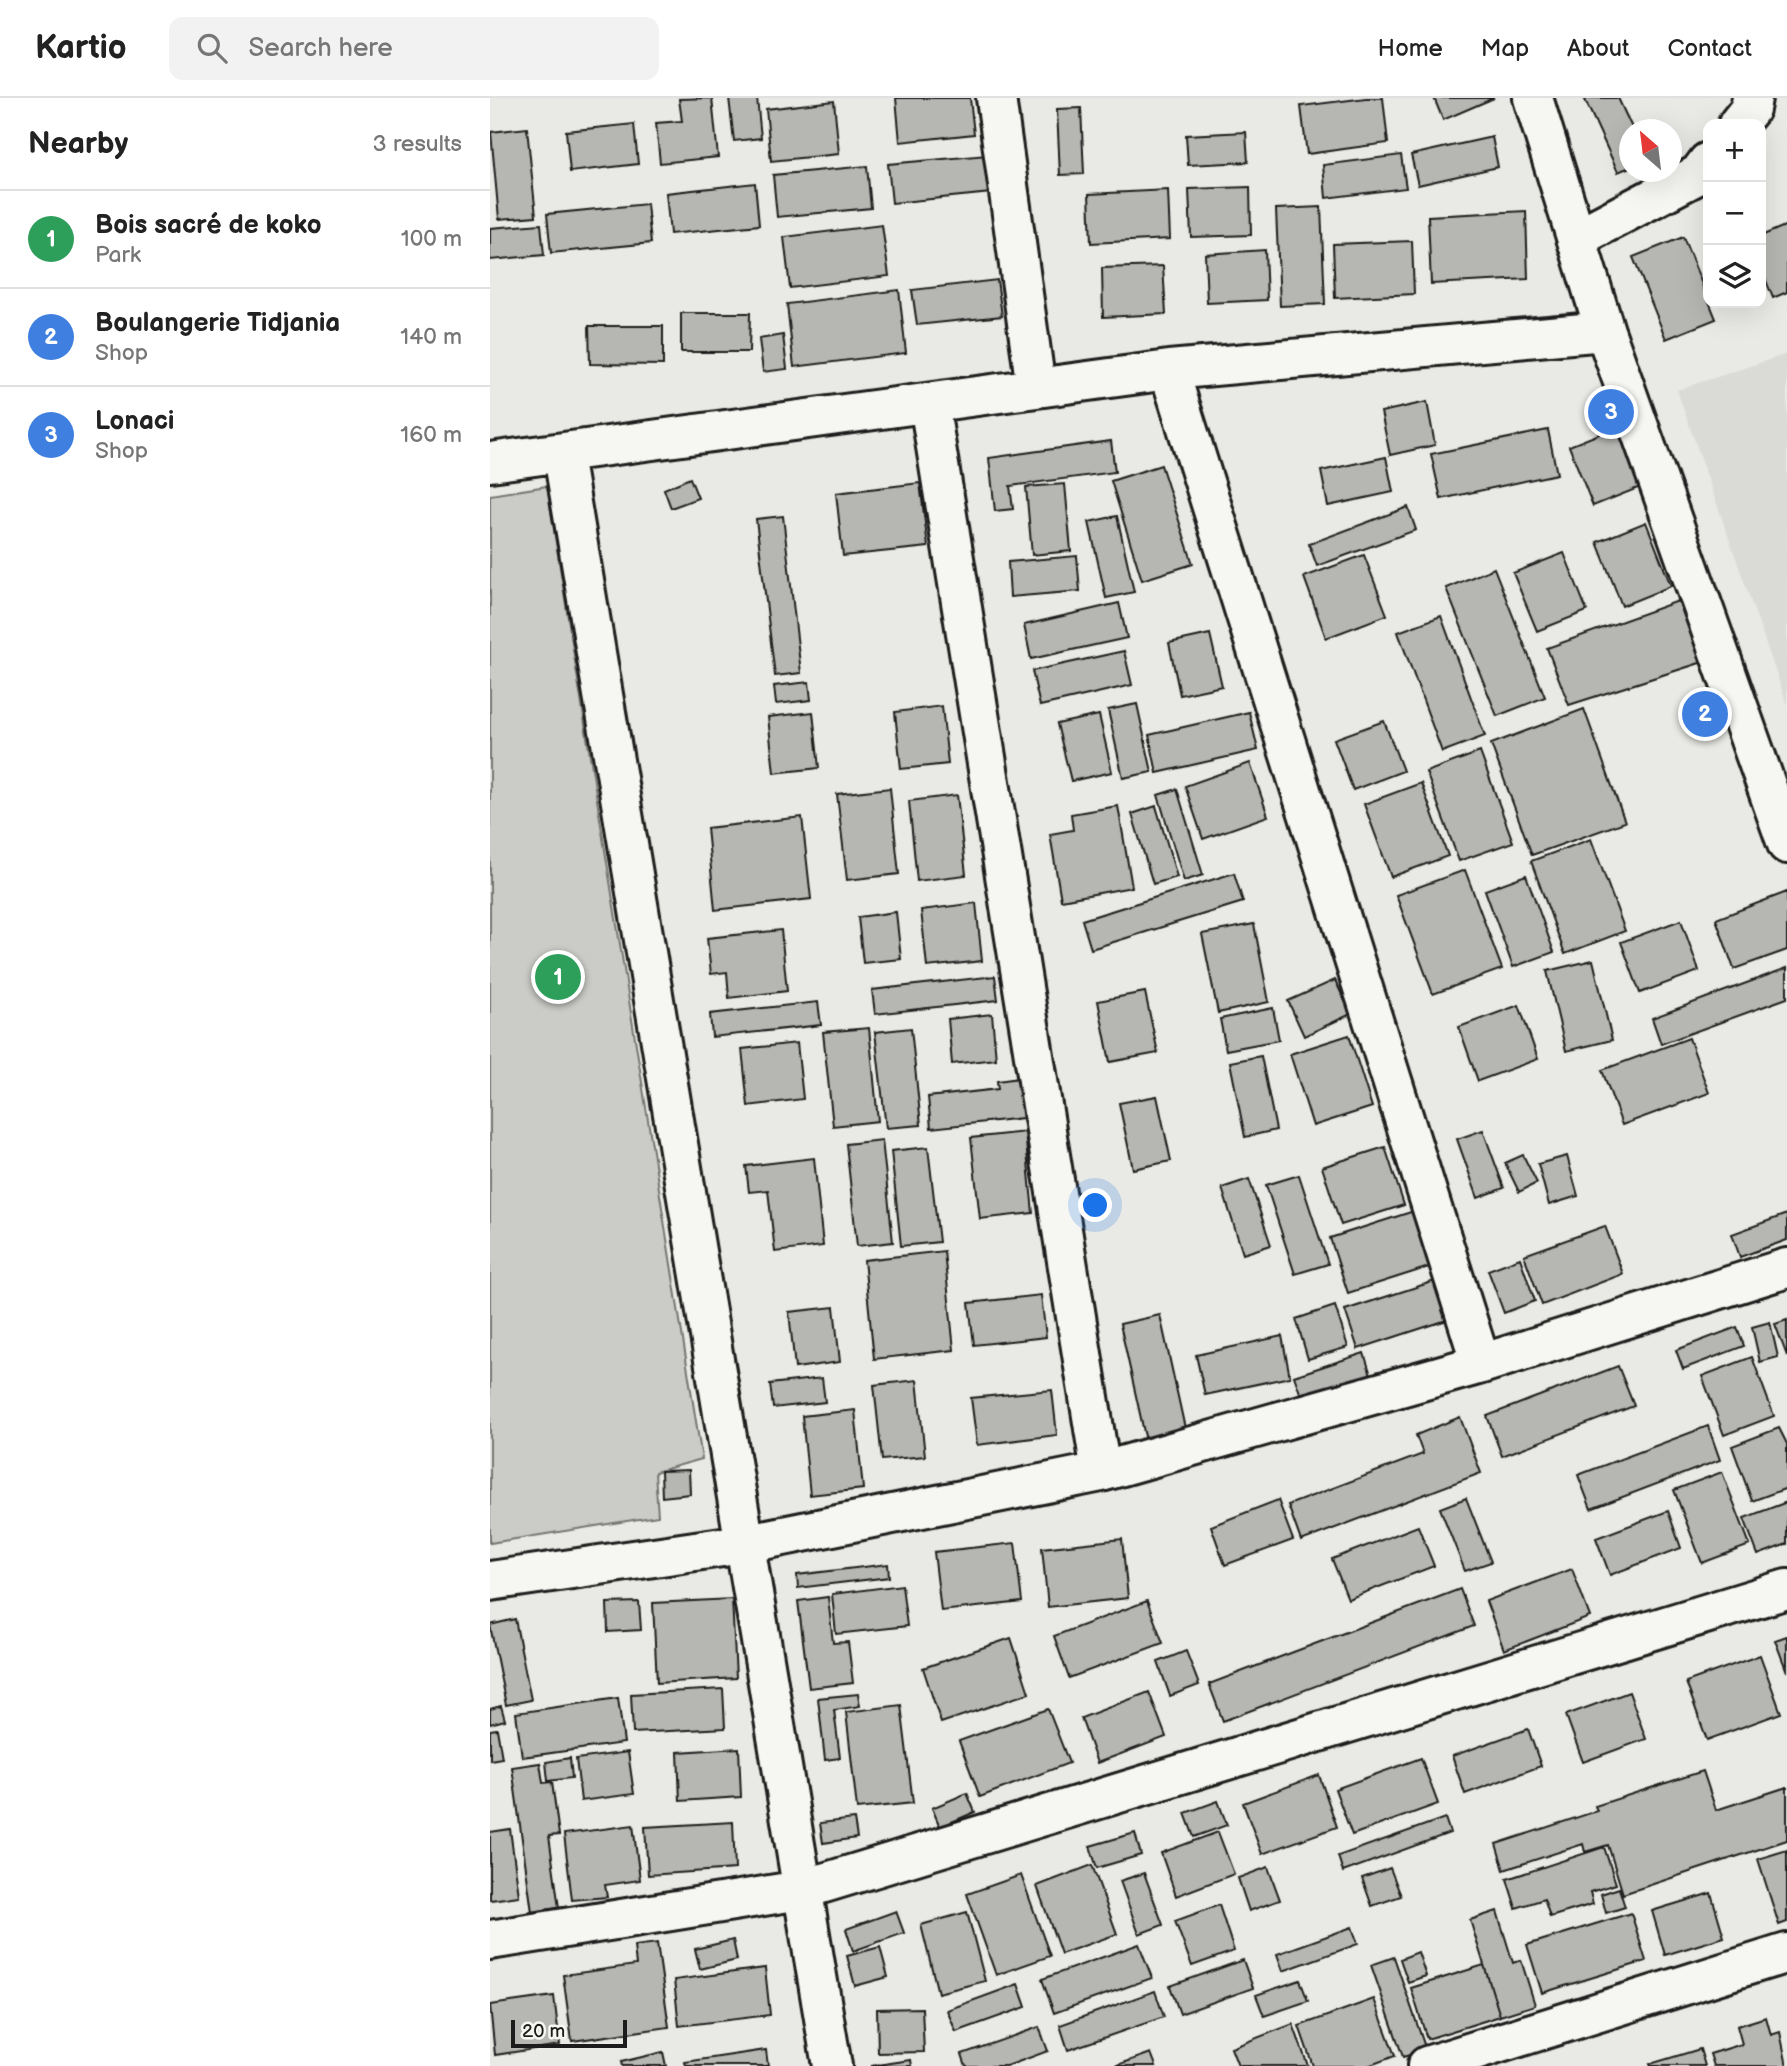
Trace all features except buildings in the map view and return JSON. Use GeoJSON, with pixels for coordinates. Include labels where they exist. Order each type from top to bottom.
{"type":"FeatureCollection","features":[{"type":"Feature","properties":{"kind":"street"},"geometry":{"type":"LineString","coordinates":[[996,98],[1036,387]]}},
{"type":"Feature","properties":{"kind":"street"},"geometry":{"type":"LineString","coordinates":[[1533,98],[1605,331],[1787,844]]}},
{"type":"Feature","properties":{"kind":"street"},"geometry":{"type":"LineString","coordinates":[[1742,119],[1750,109],[1752,98]]}},
{"type":"Feature","properties":{"kind":"street"},"geometry":{"type":"LineString","coordinates":[[1577,238],[1699,174],[1703,169]]}},
{"type":"Feature","properties":{"kind":"street"},"geometry":{"type":"LineString","coordinates":[[490,462],[563,455],[1170,370],[1605,331]]}},
{"type":"Feature","properties":{"kind":"street"},"geometry":{"type":"LineString","coordinates":[[1170,370],[1481,1364]]}},
{"type":"Feature","properties":{"kind":"street"},"geometry":{"type":"LineString","coordinates":[[929,403],[1101,1472]]}},
{"type":"Feature","properties":{"kind":"street"},"geometry":{"type":"LineString","coordinates":[[563,455],[832,2066]]}},
{"type":"Feature","properties":{"kind":"street"},"geometry":{"type":"LineString","coordinates":[[490,1581],[743,1544],[1101,1472],[1481,1364],[1787,1268]]}},
{"type":"Feature","properties":{"kind":"street"},"geometry":{"type":"LineString","coordinates":[[490,1940],[801,1890],[1787,1589]]}},
{"type":"Feature","properties":{"kind":"street"},"geometry":{"type":"LineString","coordinates":[[1427,2066],[1787,1952]]}},
{"type":"Feature","properties":{"kind":"shaded area"},"geometry":{"type":"Polygon","coordinates":[[[1787,354],[1787,704],[1677,390],[1787,354]]]}},
{"type":"Feature","properties":{"kind":"shaded area"},"geometry":{"type":"Polygon","coordinates":[[[547,486],[702,1459],[655,1472],[658,1516],[490,1543],[490,495],[547,486]]]}},
{"type":"Feature","properties":{"kind":"place","name":"Lonaci"},"geometry":{"type":"Point","coordinates":[1611,412]}},
{"type":"Feature","properties":{"kind":"place","name":"Boulangerie Tidjania"},"geometry":{"type":"Point","coordinates":[1705,714]}},
{"type":"Feature","properties":{"kind":"place","name":"Bois sacré de koko"},"geometry":{"type":"Point","coordinates":[558,977]}}]}
